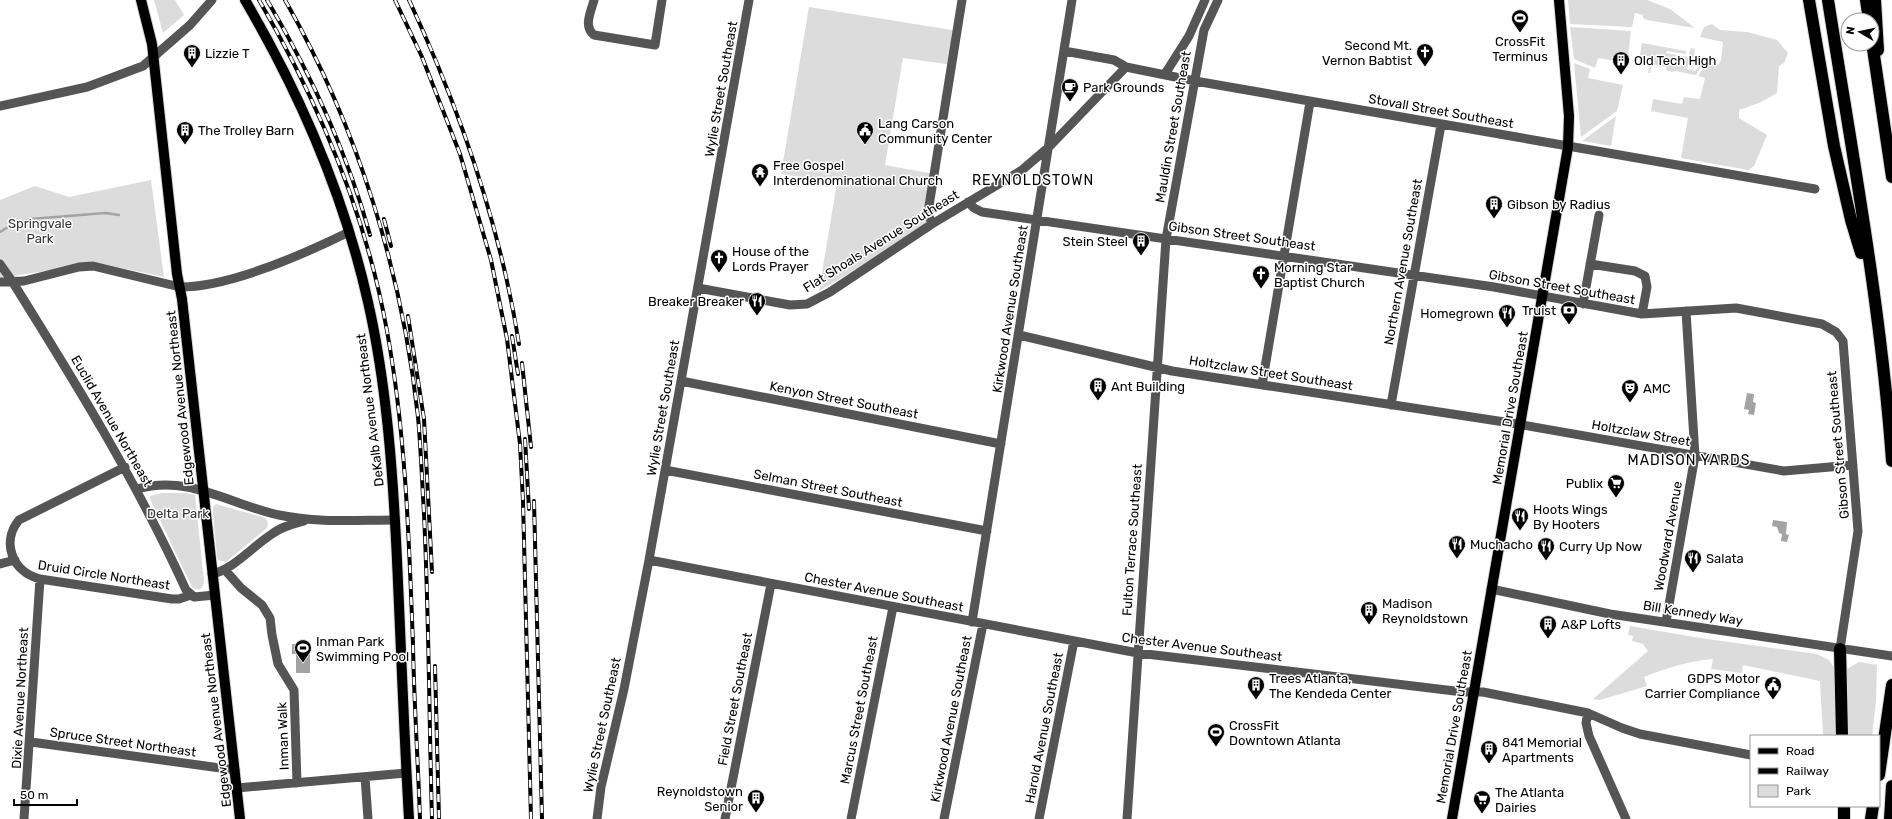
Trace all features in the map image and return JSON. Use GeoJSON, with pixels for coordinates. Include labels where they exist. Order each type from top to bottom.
{"type":"FeatureCollection","features":[{"type":"Feature","properties":{"kind":"highway"},"geometry":{"type":"LineString","coordinates":[[1809,0],[1845,195],[1858,243],[1871,278]]}},
{"type":"Feature","properties":{"kind":"highway"},"geometry":{"type":"LineString","coordinates":[[1828,0],[1871,278],[1892,461]]}},
{"type":"Feature","properties":{"kind":"highway"},"geometry":{"type":"LineString","coordinates":[[1866,0],[1868,12]]}},
{"type":"Feature","properties":{"kind":"highway"},"geometry":{"type":"LineString","coordinates":[[1876,0],[1880,97]]}},
{"type":"Feature","properties":{"kind":"highway"},"geometry":{"type":"LineString","coordinates":[[1873,52],[1892,177]]}},
{"type":"Feature","properties":{"kind":"highway"},"geometry":{"type":"LineString","coordinates":[[1840,649],[1842,735]]}},
{"type":"Feature","properties":{"kind":"highway"},"geometry":{"type":"LineString","coordinates":[[1880,768],[1892,685]]}},
{"type":"Feature","properties":{"kind":"highway"},"geometry":{"type":"LineString","coordinates":[[1890,819],[1892,786]]}},
{"type":"Feature","properties":{"kind":"highway"},"geometry":{"type":"LineString","coordinates":[[1844,807],[1844,819]]}},
{"type":"Feature","properties":{"kind":"highway"},"geometry":{"type":"LineString","coordinates":[[1871,819],[1873,807]]}},
{"type":"Feature","properties":{"kind":"main road","name":"Edgewood Avenue Northeast"},"geometry":{"type":"LineString","coordinates":[[141,0],[149,29],[153,59],[240,819]]}},
{"type":"Feature","properties":{"kind":"main road","name":"DeKalb Avenue Northeast"},"geometry":{"type":"LineString","coordinates":[[245,0],[269,41],[307,118],[327,167],[349,232],[368,302],[380,367],[395,520],[408,819]]}},
{"type":"Feature","properties":{"kind":"main road","name":"Memorial Drive Southeast"},"geometry":{"type":"LineString","coordinates":[[1452,819],[1568,147],[1569,116],[1558,0]]}},
{"type":"Feature","properties":{"kind":"street"},"geometry":{"type":"LineString","coordinates":[[0,106],[87,87],[143,66],[153,59],[190,25],[212,0]]}},
{"type":"Feature","properties":{"kind":"street"},"geometry":{"type":"LineString","coordinates":[[594,0],[587,24],[590,31],[594,35],[655,45],[662,0]]}},
{"type":"Feature","properties":{"kind":"street","name":"Wylie Street Southeast"},"geometry":{"type":"LineString","coordinates":[[597,819],[601,787],[624,690],[649,560],[750,0]]}},
{"type":"Feature","properties":{"kind":"street"},"geometry":{"type":"LineString","coordinates":[[932,224],[929,216],[929,206],[962,0]]}},
{"type":"Feature","properties":{"kind":"street","name":"Kirkwood Avenue Southeast"},"geometry":{"type":"LineString","coordinates":[[972,622],[1038,220],[1071,0]]}},
{"type":"Feature","properties":{"kind":"street"},"geometry":{"type":"LineString","coordinates":[[1204,30],[1206,0]]}},
{"type":"Feature","properties":{"kind":"street"},"geometry":{"type":"LineString","coordinates":[[1165,74],[1189,36],[1206,0]]}},
{"type":"Feature","properties":{"kind":"street","name":"Mauldin Street Southeast"},"geometry":{"type":"LineString","coordinates":[[1151,454],[1166,238],[1204,30],[1218,0]]}},
{"type":"Feature","properties":{"kind":"street","name":"Stovall Street Southeast"},"geometry":{"type":"LineString","coordinates":[[1064,51],[1114,60],[1126,67],[1195,81],[1815,189]]}},
{"type":"Feature","properties":{"kind":"street","name":"Flat Shoals Avenue Southeast"},"geometry":{"type":"LineString","coordinates":[[698,288],[790,305],[807,304],[830,292],[932,224],[1022,170],[1049,147],[1126,67]]}},
{"type":"Feature","properties":{"kind":"street"},"geometry":{"type":"LineString","coordinates":[[1262,385],[1310,102]]}},
{"type":"Feature","properties":{"kind":"street","name":"Northern Avenue Southeast"},"geometry":{"type":"LineString","coordinates":[[1391,405],[1441,125]]}},
{"type":"Feature","properties":{"kind":"street","name":"Gibson Street Southeast"},"geometry":{"type":"LineString","coordinates":[[968,202],[974,208],[982,212],[1414,275],[1642,314],[1736,308],[1822,324],[1836,332],[1843,341],[1858,531],[1840,649]]}},
{"type":"Feature","properties":{"kind":"street"},"geometry":{"type":"LineString","coordinates":[[1583,304],[1599,214]]}},
{"type":"Feature","properties":{"kind":"street"},"geometry":{"type":"LineString","coordinates":[[0,282],[24,281],[79,267],[93,266],[180,287],[194,287],[239,276],[307,253],[349,232]]}},
{"type":"Feature","properties":{"kind":"street","name":"Euclid Avenue Northeast"},"geometry":{"type":"LineString","coordinates":[[0,264],[85,398],[125,467],[186,590],[190,595]]}},
{"type":"Feature","properties":{"kind":"street"},"geometry":{"type":"LineString","coordinates":[[1590,264],[1635,271],[1645,276],[1647,287],[1642,314]]}},
{"type":"Feature","properties":{"kind":"street","name":"Woodward Avenue"},"geometry":{"type":"LineString","coordinates":[[1666,622],[1695,456],[1686,311]]}},
{"type":"Feature","properties":{"kind":"street","name":"Holtzclaw Street Southeast"},"geometry":{"type":"LineString","coordinates":[[1019,335],[1157,368],[1520,424]]}},
{"type":"Feature","properties":{"kind":"street","name":"Kenyon Street Southeast"},"geometry":{"type":"LineString","coordinates":[[681,381],[1001,444]]}},
{"type":"Feature","properties":{"kind":"street","name":"Holtzclaw Street"},"geometry":{"type":"LineString","coordinates":[[1520,424],[1784,471],[1853,465]]}},
{"type":"Feature","properties":{"kind":"street","name":"Fulton Terrace Southeast"},"geometry":{"type":"LineString","coordinates":[[1127,819],[1151,454]]}},
{"type":"Feature","properties":{"kind":"street","name":"Druid Circle Northeast"},"geometry":{"type":"LineString","coordinates":[[125,467],[19,520],[13,528],[10,538],[15,560],[24,573],[40,579],[172,599],[179,599],[190,595]]}},
{"type":"Feature","properties":{"kind":"street","name":"Selman Street Southeast"},"geometry":{"type":"LineString","coordinates":[[665,470],[987,531]]}},
{"type":"Feature","properties":{"kind":"street"},"geometry":{"type":"LineString","coordinates":[[137,489],[156,486],[203,489],[261,511],[307,520],[395,520]]}},
{"type":"Feature","properties":{"kind":"street"},"geometry":{"type":"LineString","coordinates":[[212,574],[224,570],[274,532],[288,525],[307,520]]}},
{"type":"Feature","properties":{"kind":"street"},"geometry":{"type":"LineString","coordinates":[[0,564],[15,560]]}},
{"type":"Feature","properties":{"kind":"street","name":"Chester Avenue Southeast"},"geometry":{"type":"LineString","coordinates":[[649,560],[1138,653],[1483,692],[1588,712],[1622,728],[1640,734],[1750,755]]}},
{"type":"Feature","properties":{"kind":"street","name":"Inman Walk"},"geometry":{"type":"LineString","coordinates":[[224,570],[262,605],[270,618],[278,664],[294,690],[298,783]]}},
{"type":"Feature","properties":{"kind":"street","name":"Dixie Avenue Northeast"},"geometry":{"type":"LineString","coordinates":[[24,819],[40,579]]}},
{"type":"Feature","properties":{"kind":"street","name":"Field Street Southeast"},"geometry":{"type":"LineString","coordinates":[[725,819],[771,584]]}},
{"type":"Feature","properties":{"kind":"street","name":"Bill Kennedy Way"},"geometry":{"type":"LineString","coordinates":[[1491,589],[1610,614],[1892,656]]}},
{"type":"Feature","properties":{"kind":"street"},"geometry":{"type":"LineString","coordinates":[[190,595],[198,597],[214,595]]}},
{"type":"Feature","properties":{"kind":"street","name":"Marcus Street Southeast"},"geometry":{"type":"LineString","coordinates":[[851,819],[892,607]]}},
{"type":"Feature","properties":{"kind":"street","name":"Kirkwood Avenue Southeast"},"geometry":{"type":"LineString","coordinates":[[944,819],[983,624]]}},
{"type":"Feature","properties":{"kind":"street","name":"Harold Avenue Southeast"},"geometry":{"type":"LineString","coordinates":[[1039,819],[1074,641]]}},
{"type":"Feature","properties":{"kind":"street"},"geometry":{"type":"LineString","coordinates":[[1588,712],[1586,723],[1589,736],[1626,819]]}},
{"type":"Feature","properties":{"kind":"street","name":"Spruce Street Northeast"},"geometry":{"type":"LineString","coordinates":[[30,742],[235,770]]}},
{"type":"Feature","properties":{"kind":"street"},"geometry":{"type":"LineString","coordinates":[[237,788],[406,773]]}},
{"type":"Feature","properties":{"kind":"street"},"geometry":{"type":"LineString","coordinates":[[365,777],[368,819]]}},
{"type":"Feature","properties":{"kind":"green space"},"geometry":{"type":"Polygon","coordinates":[[[154,0],[175,0],[184,15],[163,33],[154,0]]]}},
{"type":"Feature","properties":{"kind":"green space"},"geometry":{"type":"Polygon","coordinates":[[[1568,0],[1647,0],[1670,9],[1695,28],[1647,20],[1643,18],[1643,15],[1635,13],[1632,27],[1570,24],[1568,0]]]}},
{"type":"Feature","properties":{"kind":"green space"},"geometry":{"type":"Polygon","coordinates":[[[809,7],[958,31],[953,65],[903,58],[885,165],[934,174],[925,229],[819,291],[837,183],[781,174],[809,7]]]}},
{"type":"Feature","properties":{"kind":"green space"},"geometry":{"type":"Polygon","coordinates":[[[1712,24],[1720,30],[1747,32],[1777,40],[1788,53],[1784,63],[1779,66],[1777,93],[1759,103],[1739,110],[1739,118],[1767,135],[1754,166],[1748,170],[1681,158],[1688,118],[1651,111],[1653,99],[1682,104],[1684,97],[1700,99],[1705,78],[1698,76],[1706,67],[1718,65],[1721,60],[1723,42],[1700,37],[1704,27],[1712,24]]]}},
{"type":"Feature","properties":{"kind":"green space"},"geometry":{"type":"Polygon","coordinates":[[[1570,27],[1631,31],[1627,63],[1598,58],[1595,68],[1574,59],[1570,27]]]}},
{"type":"Feature","properties":{"kind":"green space"},"geometry":{"type":"Polygon","coordinates":[[[1642,43],[1686,51],[1686,54],[1667,51],[1666,53],[1688,57],[1691,48],[1695,49],[1693,61],[1698,62],[1696,65],[1689,63],[1687,69],[1695,71],[1699,66],[1701,67],[1696,75],[1667,71],[1666,67],[1652,64],[1650,73],[1648,73],[1651,57],[1640,55],[1642,43]]]}},
{"type":"Feature","properties":{"kind":"green space"},"geometry":{"type":"Polygon","coordinates":[[[1574,63],[1590,69],[1588,78],[1623,85],[1617,111],[1581,137],[1574,63]]]}},
{"type":"Feature","properties":{"kind":"green space"},"geometry":{"type":"Polygon","coordinates":[[[1616,116],[1611,146],[1582,141],[1616,116]]]}},
{"type":"Feature","properties":{"kind":"green space","name":"Springvale Park"},"geometry":{"type":"Polygon","coordinates":[[[151,180],[164,277],[98,263],[0,278],[0,200],[35,186],[69,197],[151,180]]]}},
{"type":"Feature","properties":{"kind":"green space","name":"Delta Park"},"geometry":{"type":"Polygon","coordinates":[[[162,493],[185,493],[195,495],[204,581],[203,586],[199,590],[192,587],[150,499],[150,496],[162,493]]]}},
{"type":"Feature","properties":{"kind":"green space","name":"Delta Park"},"geometry":{"type":"Polygon","coordinates":[[[216,504],[265,518],[268,522],[267,528],[226,562],[218,560],[217,557],[213,512],[213,507],[216,504]]]}},
{"type":"Feature","properties":{"kind":"green space"},"geometry":{"type":"Polygon","coordinates":[[[1630,626],[1700,638],[1817,654],[1829,660],[1835,669],[1838,735],[1823,735],[1820,681],[1743,665],[1742,673],[1711,669],[1713,659],[1695,661],[1669,668],[1644,677],[1647,686],[1600,700],[1593,699],[1648,651],[1643,644],[1632,641],[1633,636],[1628,635],[1630,626]]]}},
{"type":"Feature","properties":{"kind":"green space"},"geometry":{"type":"Polygon","coordinates":[[[1859,662],[1877,665],[1876,701],[1872,735],[1848,735],[1844,678],[1847,669],[1859,662]]]}},
{"type":"Feature","properties":{"kind":"shaded area"},"geometry":{"type":"Polygon","coordinates":[[[1747,393],[1754,394],[1753,402],[1756,403],[1754,415],[1748,414],[1749,410],[1744,409],[1747,393]]]}},
{"type":"Feature","properties":{"kind":"shaded area"},"geometry":{"type":"Polygon","coordinates":[[[1773,520],[1787,522],[1786,534],[1789,535],[1787,542],[1781,541],[1782,534],[1779,533],[1777,527],[1772,526],[1773,520]]]}},
{"type":"Feature","properties":{"kind":"shaded area","name":"Inman Park Swimming Pool"},"geometry":{"type":"Polygon","coordinates":[[[292,644],[310,644],[310,673],[296,673],[296,654],[292,654],[292,644]]]}},
{"type":"Feature","properties":{"kind":"waterway"},"geometry":{"type":"LineString","coordinates":[[0,232],[13,224],[31,219],[105,213],[119,215]]}},
{"type":"Feature","properties":{"kind":"railway"},"geometry":{"type":"LineString","coordinates":[[259,0],[301,79],[338,160],[367,244],[387,331],[399,409],[406,488],[420,819]]}},
{"type":"Feature","properties":{"kind":"railway"},"geometry":{"type":"LineString","coordinates":[[267,0],[298,56],[326,114],[339,144],[361,204],[370,235]]}},
{"type":"Feature","properties":{"kind":"railway"},"geometry":{"type":"LineString","coordinates":[[285,0],[311,49],[355,150],[373,202],[388,255],[401,308],[411,362],[421,453],[426,552],[432,819]]}},
{"type":"Feature","properties":{"kind":"railway"},"geometry":{"type":"LineString","coordinates":[[395,0],[422,57],[460,154],[491,260],[507,339],[520,444],[523,501],[531,819]]}},
{"type":"Feature","properties":{"kind":"railway"},"geometry":{"type":"LineString","coordinates":[[409,0],[445,83],[476,168],[501,255],[519,344]]}},
{"type":"Feature","properties":{"kind":"railway"},"geometry":{"type":"LineString","coordinates":[[384,219],[391,246]]}},
{"type":"Feature","properties":{"kind":"railway"},"geometry":{"type":"LineString","coordinates":[[408,316],[424,419],[432,572]]}},
{"type":"Feature","properties":{"kind":"railway"},"geometry":{"type":"LineString","coordinates":[[512,336],[518,374]]}},
{"type":"Feature","properties":{"kind":"railway"},"geometry":{"type":"LineString","coordinates":[[522,363],[531,447]]}},
{"type":"Feature","properties":{"kind":"railway"},"geometry":{"type":"LineString","coordinates":[[525,439],[529,509]]}},
{"type":"Feature","properties":{"kind":"railway"},"geometry":{"type":"LineString","coordinates":[[534,501],[542,819]]}},
{"type":"Feature","properties":{"kind":"railway"},"geometry":{"type":"LineString","coordinates":[[435,666],[439,819]]}},
{"type":"Feature","properties":{"kind":"place","name":"CrossFit Terminus"},"geometry":{"type":"Point","coordinates":[1520,33]}},
{"type":"Feature","properties":{"kind":"place","name":"Second Mt. Vernon Babtist"},"geometry":{"type":"Point","coordinates":[1425,67]}},
{"type":"Feature","properties":{"kind":"place","name":"Lizzie T"},"geometry":{"type":"Point","coordinates":[192,68]}},
{"type":"Feature","properties":{"kind":"place","name":"Old Tech High"},"geometry":{"type":"Point","coordinates":[1621,75]}},
{"type":"Feature","properties":{"kind":"place","name":"Park Grounds"},"geometry":{"type":"Point","coordinates":[1070,102]}},
{"type":"Feature","properties":{"kind":"place","name":"The Trolley Barn"},"geometry":{"type":"Point","coordinates":[185,145]}},
{"type":"Feature","properties":{"kind":"place","name":"Lang Carson Community Center"},"geometry":{"type":"Point","coordinates":[865,145]}},
{"type":"Feature","properties":{"kind":"place","name":"Free Gospel Interdenominational Church"},"geometry":{"type":"Point","coordinates":[760,187]}},
{"type":"Feature","properties":{"kind":"place","name":"Gibson by Radius"},"geometry":{"type":"Point","coordinates":[1494,219]}},
{"type":"Feature","properties":{"kind":"place","name":"Stein Steel"},"geometry":{"type":"Point","coordinates":[1141,256]}},
{"type":"Feature","properties":{"kind":"place","name":"House of the Lords Prayer"},"geometry":{"type":"Point","coordinates":[719,273]}},
{"type":"Feature","properties":{"kind":"place","name":"Morning Star Baptist Church"},"geometry":{"type":"Point","coordinates":[1261,289]}},
{"type":"Feature","properties":{"kind":"place","name":"Breaker Breaker"},"geometry":{"type":"Point","coordinates":[757,316]}},
{"type":"Feature","properties":{"kind":"place","name":"Truist"},"geometry":{"type":"Point","coordinates":[1569,325]}},
{"type":"Feature","properties":{"kind":"place","name":"Homegrown"},"geometry":{"type":"Point","coordinates":[1507,328]}},
{"type":"Feature","properties":{"kind":"place","name":"Ant Building"},"geometry":{"type":"Point","coordinates":[1098,401]}},
{"type":"Feature","properties":{"kind":"place","name":"AMC"},"geometry":{"type":"Point","coordinates":[1630,403]}},
{"type":"Feature","properties":{"kind":"place","name":"Publix"},"geometry":{"type":"Point","coordinates":[1616,498]}},
{"type":"Feature","properties":{"kind":"place","name":"Hoots Wings By Hooters"},"geometry":{"type":"Point","coordinates":[1520,531]}},
{"type":"Feature","properties":{"kind":"place","name":"Muchacho"},"geometry":{"type":"Point","coordinates":[1457,559]}},
{"type":"Feature","properties":{"kind":"place","name":"Curry Up Now"},"geometry":{"type":"Point","coordinates":[1546,561]}},
{"type":"Feature","properties":{"kind":"place","name":"Salata"},"geometry":{"type":"Point","coordinates":[1693,573]}},
{"type":"Feature","properties":{"kind":"place","name":"Madison Reynoldstown"},"geometry":{"type":"Point","coordinates":[1369,625]}},
{"type":"Feature","properties":{"kind":"place","name":"A&P Lofts"},"geometry":{"type":"Point","coordinates":[1548,639]}},
{"type":"Feature","properties":{"kind":"place","name":"Inman Park Swimming Pool"},"geometry":{"type":"Point","coordinates":[303,663]}},
{"type":"Feature","properties":{"kind":"place","name":"Trees Atlanta, The Kendeda Center"},"geometry":{"type":"Point","coordinates":[1256,700]}},
{"type":"Feature","properties":{"kind":"place","name":"GDPS Motor Carrier Compliance"},"geometry":{"type":"Point","coordinates":[1773,700]}},
{"type":"Feature","properties":{"kind":"place","name":"CrossFit Downtown Atlanta"},"geometry":{"type":"Point","coordinates":[1216,747]}},
{"type":"Feature","properties":{"kind":"place","name":"841 Memorial Apartments"},"geometry":{"type":"Point","coordinates":[1489,764]}},
{"type":"Feature","properties":{"kind":"place","name":"Reynoldstown Senior"},"geometry":{"type":"Point","coordinates":[756,813]}},
{"type":"Feature","properties":{"kind":"place","name":"The Atlanta Dairies"},"geometry":{"type":"Point","coordinates":[1482,814]}},
{"type":"Feature","properties":{"kind":"district","name":"REYNOLDSTOWN"},"geometry":{"type":"Point","coordinates":[1033,180]}},
{"type":"Feature","properties":{"kind":"district","name":"MADISON YARDS"},"geometry":{"type":"Point","coordinates":[1689,460]}}]}
